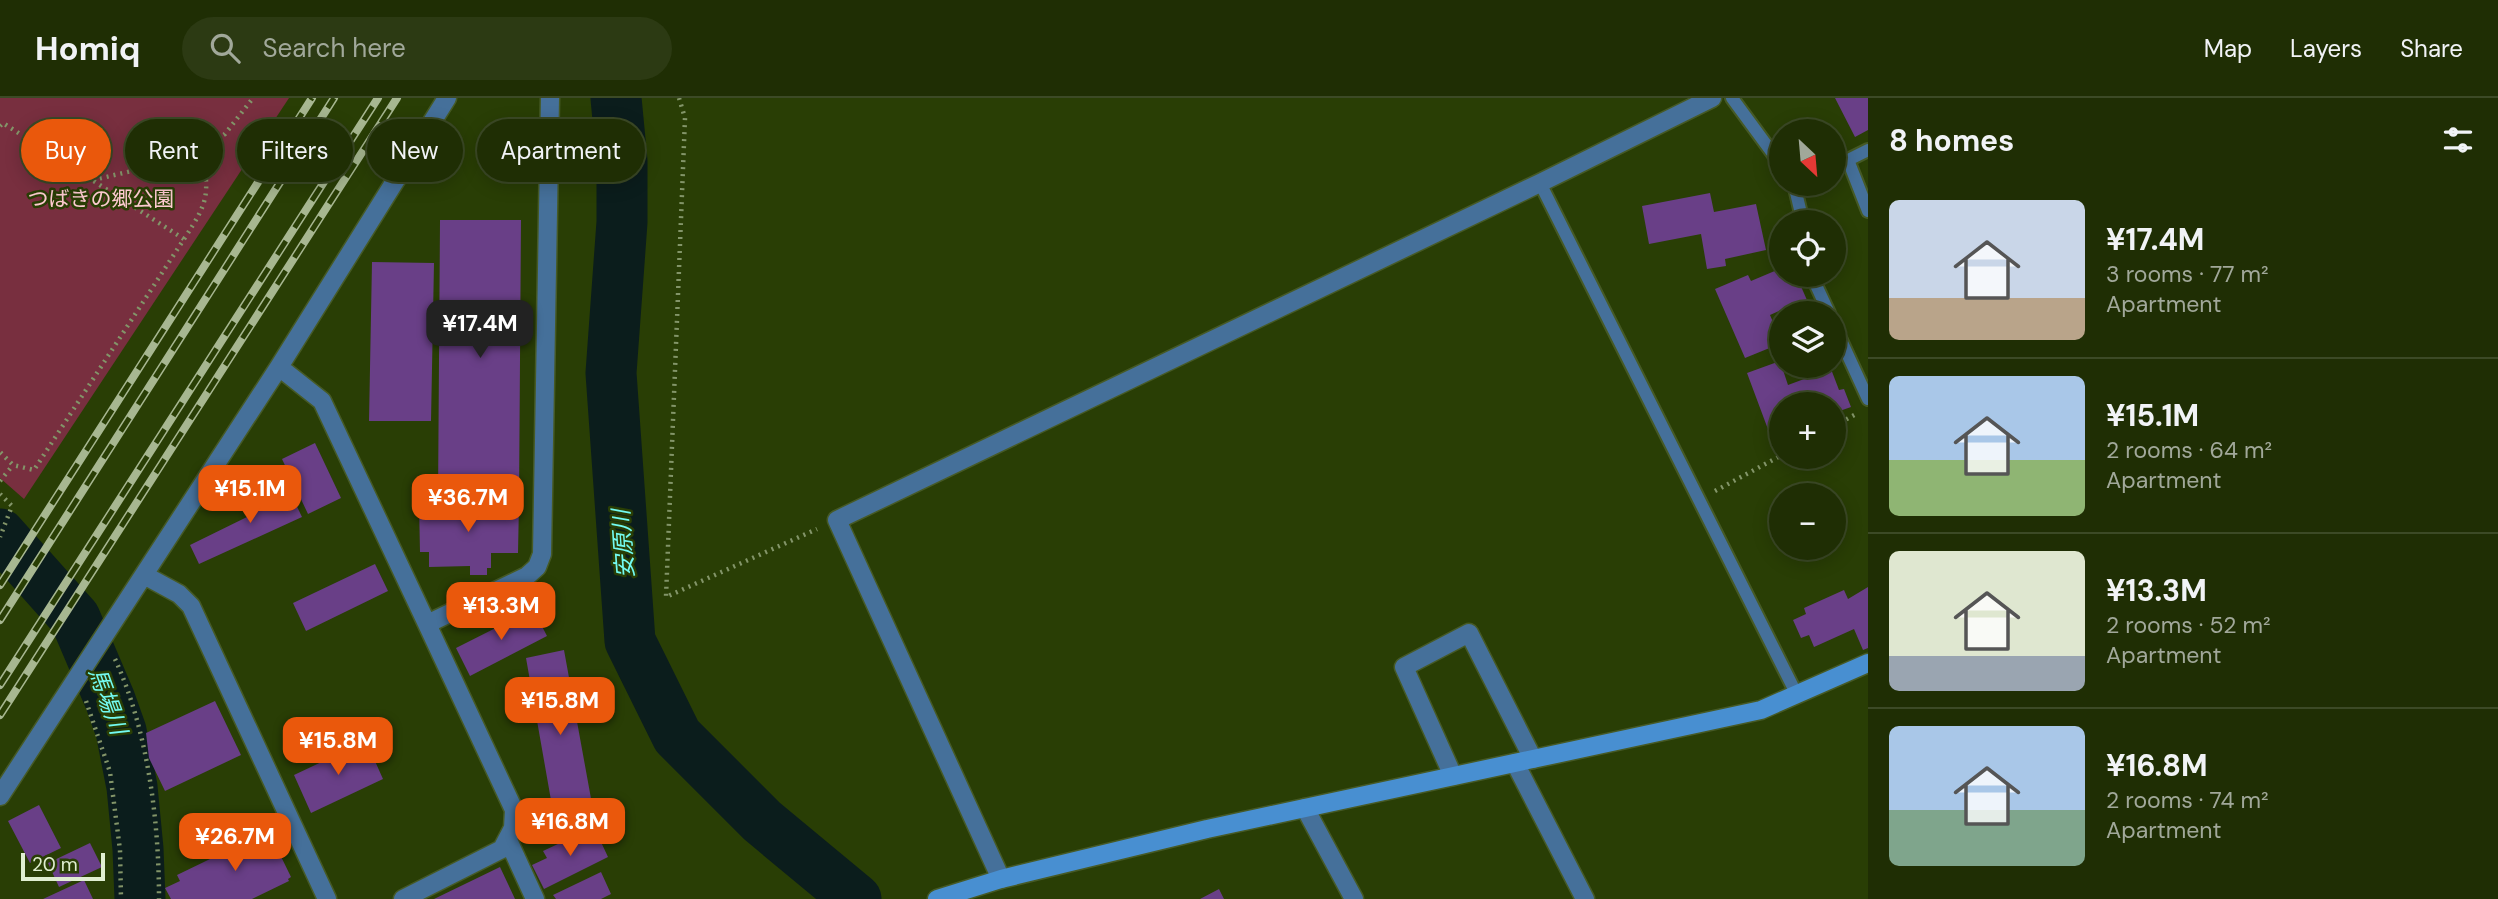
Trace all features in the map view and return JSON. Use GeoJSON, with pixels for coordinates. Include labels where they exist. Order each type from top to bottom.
{"type":"FeatureCollection","features":[{"type":"Feature","properties":{"kind":"street"},"geometry":{"type":"LineString","coordinates":[[0,796],[279,367],[447,98]]}},
{"type":"Feature","properties":{"kind":"street"},"geometry":{"type":"LineString","coordinates":[[427,624],[527,576],[537,567],[542,554],[550,98]]}},
{"type":"Feature","properties":{"kind":"street"},"geometry":{"type":"LineString","coordinates":[[1001,879],[837,520],[1541,183],[1712,98]]}},
{"type":"Feature","properties":{"kind":"street"},"geometry":{"type":"LineString","coordinates":[[279,367],[322,401],[514,810],[513,828],[502,849],[403,899]]}},
{"type":"Feature","properties":{"kind":"street"},"geometry":{"type":"LineString","coordinates":[[144,575],[179,594],[191,607],[327,899]]}},
{"type":"Feature","properties":{"kind":"street"},"geometry":{"type":"LineString","coordinates":[[1453,776],[1404,667],[1469,633],[1533,759]]}},
{"type":"Feature","properties":{"kind":"street"},"geometry":{"type":"LineString","coordinates":[[937,899],[1001,879],[1194,832],[1761,710],[1868,663]]}},
{"type":"Feature","properties":{"kind":"street"},"geometry":{"type":"LineString","coordinates":[[1515,763],[1585,899]]}},
{"type":"Feature","properties":{"kind":"street"},"geometry":{"type":"LineString","coordinates":[[1305,808],[1354,899]]}},
{"type":"Feature","properties":{"kind":"street"},"geometry":{"type":"LineString","coordinates":[[508,840],[535,899]]}},
{"type":"Feature","properties":{"kind":"lane"},"geometry":{"type":"LineString","coordinates":[[1732,98],[1769,148]]}},
{"type":"Feature","properties":{"kind":"lane"},"geometry":{"type":"LineString","coordinates":[[1868,150],[1848,160],[1868,211]]}},
{"type":"Feature","properties":{"kind":"lane"},"geometry":{"type":"LineString","coordinates":[[1541,183],[1796,693]]}},
{"type":"Feature","properties":{"kind":"lane"},"geometry":{"type":"LineString","coordinates":[[1846,351],[1868,399]]}},
{"type":"Feature","properties":{"kind":"path"},"geometry":{"type":"LineString","coordinates":[[223,135],[253,98]]}},
{"type":"Feature","properties":{"kind":"path"},"geometry":{"type":"LineString","coordinates":[[679,98],[685,118],[666,597],[837,520]]}},
{"type":"Feature","properties":{"kind":"path"},"geometry":{"type":"LineString","coordinates":[[1,123],[21,135]]}},
{"type":"Feature","properties":{"kind":"path"},"geometry":{"type":"LineString","coordinates":[[96,182],[184,239]]}},
{"type":"Feature","properties":{"kind":"path"},"geometry":{"type":"LineString","coordinates":[[0,452],[13,465],[34,470],[205,207],[207,182]]}},
{"type":"Feature","properties":{"kind":"path"},"geometry":{"type":"LineString","coordinates":[[1846,420],[1868,408]]}},
{"type":"Feature","properties":{"kind":"path"},"geometry":{"type":"LineString","coordinates":[[1699,499],[1769,462]]}},
{"type":"Feature","properties":{"kind":"path"},"geometry":{"type":"LineString","coordinates":[[0,481],[13,465]]}},
{"type":"Feature","properties":{"kind":"path"},"geometry":{"type":"LineString","coordinates":[[0,494],[12,506],[0,537]]}},
{"type":"Feature","properties":{"kind":"path"},"geometry":{"type":"LineString","coordinates":[[101,641],[126,683],[149,771],[159,899]]}},
{"type":"Feature","properties":{"kind":"path"},"geometry":{"type":"LineString","coordinates":[[77,678],[110,772],[120,850],[121,899]]}},
{"type":"Feature","properties":{"kind":"green space","name":"つばきの郷公園"},"geometry":{"type":"Polygon","coordinates":[[[0,98],[289,98],[275,119],[237,119],[237,177],[24,499],[0,478],[0,98]]]}},
{"type":"Feature","properties":{"kind":"building"},"geometry":{"type":"Polygon","coordinates":[[[1835,98],[1868,98],[1868,130],[1855,137],[1835,98]]]}},
{"type":"Feature","properties":{"kind":"building"},"geometry":{"type":"Polygon","coordinates":[[[1710,193],[1714,212],[1756,204],[1766,250],[1725,259],[1726,266],[1707,269],[1701,234],[1649,244],[1642,206],[1710,193]]]}},
{"type":"Feature","properties":{"kind":"building"},"geometry":{"type":"Polygon","coordinates":[[[440,220],[521,220],[519,501],[438,500],[440,220]]]}},
{"type":"Feature","properties":{"kind":"building"},"geometry":{"type":"Polygon","coordinates":[[[372,262],[434,263],[431,421],[369,421],[372,262]]]}},
{"type":"Feature","properties":{"kind":"building"},"geometry":{"type":"Polygon","coordinates":[[[1769,273],[1769,287],[1801,287],[1807,301],[1769,301],[1769,348],[1745,358],[1715,289],[1748,275],[1751,281],[1769,273]]]}},
{"type":"Feature","properties":{"kind":"building"},"geometry":{"type":"Polygon","coordinates":[[[1769,365],[1769,378],[1786,378],[1788,385],[1807,378],[1834,378],[1839,390],[1844,389],[1845,392],[1769,392],[1769,432],[1747,373],[1769,365]]]}},
{"type":"Feature","properties":{"kind":"building"},"geometry":{"type":"Polygon","coordinates":[[[1846,394],[1851,407],[1846,409],[1846,394]]]}},
{"type":"Feature","properties":{"kind":"building"},"geometry":{"type":"Polygon","coordinates":[[[315,443],[341,498],[308,514],[282,459],[315,443]]]}},
{"type":"Feature","properties":{"kind":"building"},"geometry":{"type":"Polygon","coordinates":[[[287,486],[302,517],[199,564],[190,545],[249,516],[244,506],[287,486]]]}},
{"type":"Feature","properties":{"kind":"building"},"geometry":{"type":"Polygon","coordinates":[[[419,504],[519,504],[518,553],[491,553],[491,568],[487,568],[487,575],[470,575],[470,566],[429,567],[429,552],[420,552],[419,504]]]}},
{"type":"Feature","properties":{"kind":"building"},"geometry":{"type":"Polygon","coordinates":[[[375,564],[388,591],[306,631],[293,603],[375,564]]]}},
{"type":"Feature","properties":{"kind":"building"},"geometry":{"type":"Polygon","coordinates":[[[1868,587],[1868,648],[1863,650],[1854,629],[1814,647],[1809,635],[1801,638],[1793,620],[1806,614],[1804,608],[1844,590],[1848,599],[1868,587]]]}},
{"type":"Feature","properties":{"kind":"building"},"geometry":{"type":"Polygon","coordinates":[[[533,609],[547,636],[470,676],[456,648],[533,609]]]}},
{"type":"Feature","properties":{"kind":"building"},"geometry":{"type":"Polygon","coordinates":[[[564,650],[594,815],[555,823],[526,658],[564,650]]]}},
{"type":"Feature","properties":{"kind":"building"},"geometry":{"type":"Polygon","coordinates":[[[215,701],[241,755],[165,791],[149,758],[146,733],[215,701]]]}},
{"type":"Feature","properties":{"kind":"building"},"geometry":{"type":"Polygon","coordinates":[[[366,741],[383,779],[311,813],[294,775],[366,741]]]}},
{"type":"Feature","properties":{"kind":"building"},"geometry":{"type":"Polygon","coordinates":[[[39,805],[61,848],[30,863],[8,821],[39,805]]]}},
{"type":"Feature","properties":{"kind":"building"},"geometry":{"type":"Polygon","coordinates":[[[594,827],[608,857],[544,889],[532,865],[547,858],[543,851],[594,827]]]}},
{"type":"Feature","properties":{"kind":"building"},"geometry":{"type":"Polygon","coordinates":[[[269,832],[291,877],[289,881],[252,899],[171,899],[165,888],[180,881],[177,875],[269,832]]]}},
{"type":"Feature","properties":{"kind":"building"},"geometry":{"type":"Polygon","coordinates":[[[90,843],[102,867],[59,887],[48,863],[90,843]]]}},
{"type":"Feature","properties":{"kind":"building"},"geometry":{"type":"Polygon","coordinates":[[[500,867],[515,899],[434,899],[500,867]]]}},
{"type":"Feature","properties":{"kind":"building"},"geometry":{"type":"Polygon","coordinates":[[[601,872],[611,894],[601,899],[556,899],[553,895],[601,872]]]}},
{"type":"Feature","properties":{"kind":"building"},"geometry":{"type":"Polygon","coordinates":[[[84,880],[93,899],[43,899],[84,880]]]}},
{"type":"Feature","properties":{"kind":"building"},"geometry":{"type":"Polygon","coordinates":[[[1219,889],[1224,899],[1200,899],[1219,889]]]}},
{"type":"Feature","properties":{"kind":"waterway","name":"安原川"},"geometry":{"type":"LineString","coordinates":[[616,98],[622,161],[622,222],[611,373],[630,641],[677,736],[762,821],[856,899]]}},
{"type":"Feature","properties":{"kind":"waterway","name":"馬場川"},"geometry":{"type":"LineString","coordinates":[[0,534],[75,618],[110,700],[121,731],[132,787],[140,899]]}},
{"type":"Feature","properties":{"kind":"railway"},"geometry":{"type":"LineString","coordinates":[[0,585],[312,98]]}},
{"type":"Feature","properties":{"kind":"railway"},"geometry":{"type":"LineString","coordinates":[[0,620],[334,98]]}},
{"type":"Feature","properties":{"kind":"railway"},"geometry":{"type":"LineString","coordinates":[[0,685],[378,98]]}},
{"type":"Feature","properties":{"kind":"railway"},"geometry":{"type":"LineString","coordinates":[[0,715],[397,98]]}}]}
